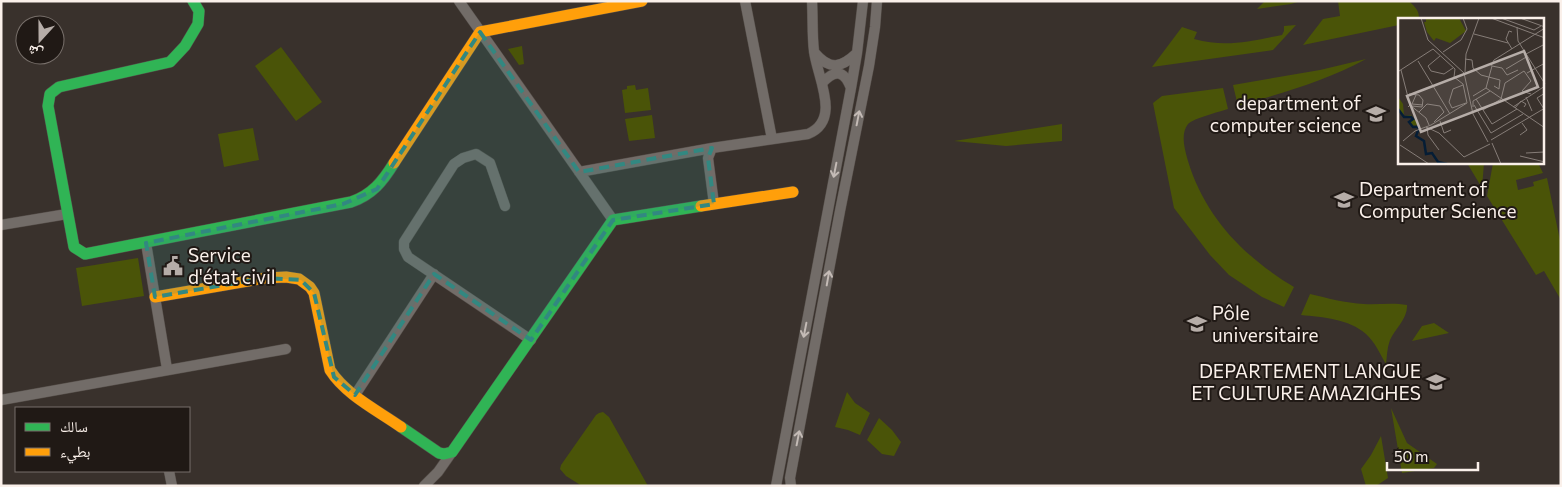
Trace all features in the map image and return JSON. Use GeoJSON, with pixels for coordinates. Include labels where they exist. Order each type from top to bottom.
{"type":"FeatureCollection","features":[{"type":"Feature","properties":{"kind":"street"},"geometry":{"type":"LineString","coordinates":[[192,1],[199,6],[199,23],[175,58],[170,62],[60,87],[51,91],[48,96],[48,106],[74,248],[85,254],[343,204],[365,198],[377,189],[480,32],[642,1]]}},
{"type":"Feature","properties":{"kind":"street"},"geometry":{"type":"LineString","coordinates":[[459,1],[613,220]]}},
{"type":"Feature","properties":{"kind":"street"},"geometry":{"type":"LineString","coordinates":[[745,1],[772,139]]}},
{"type":"Feature","properties":{"kind":"street"},"geometry":{"type":"LineString","coordinates":[[812,1],[814,52],[831,69],[841,74],[848,81],[851,88]]}},
{"type":"Feature","properties":{"kind":"street"},"geometry":{"type":"LineString","coordinates":[[776,486],[851,88],[863,1]]}},
{"type":"Feature","properties":{"kind":"street"},"geometry":{"type":"LineString","coordinates":[[790,483],[840,211],[869,66],[877,1]]}},
{"type":"Feature","properties":{"kind":"street"},"geometry":{"type":"LineString","coordinates":[[814,52],[825,62],[832,65],[828,76],[822,83]]}},
{"type":"Feature","properties":{"kind":"street"},"geometry":{"type":"LineString","coordinates":[[579,172],[814,132],[825,119],[827,109],[822,83],[831,69],[846,63],[857,53]]}},
{"type":"Feature","properties":{"kind":"street"},"geometry":{"type":"LineString","coordinates":[[712,148],[708,158],[714,204]]}},
{"type":"Feature","properties":{"kind":"street"},"geometry":{"type":"LineString","coordinates":[[505,206],[490,163],[476,154],[463,158],[454,164],[404,242],[404,249],[408,257],[531,340]]}},
{"type":"Feature","properties":{"kind":"street"},"geometry":{"type":"LineString","coordinates":[[424,486],[436,474],[452,452],[613,220],[793,192]]}},
{"type":"Feature","properties":{"kind":"street"},"geometry":{"type":"LineString","coordinates":[[1,225],[67,214]]}},
{"type":"Feature","properties":{"kind":"street"},"geometry":{"type":"LineString","coordinates":[[146,243],[167,369]]}},
{"type":"Feature","properties":{"kind":"street"},"geometry":{"type":"LineString","coordinates":[[355,395],[434,274]]}},
{"type":"Feature","properties":{"kind":"street"},"geometry":{"type":"LineString","coordinates":[[155,297],[281,276],[301,280],[307,284],[314,294],[330,370],[337,381],[439,453],[452,452]]}},
{"type":"Feature","properties":{"kind":"street"},"geometry":{"type":"LineString","coordinates":[[1,400],[286,349]]}},
{"type":"Feature","properties":{"kind":"street"},"geometry":{"type":"LineString","coordinates":[[436,474],[440,459],[439,453]]}},
{"type":"Feature","properties":{"kind":"street"},"geometry":{"type":"LineString","coordinates":[[169,472],[172,486]]}},
{"type":"Feature","properties":{"kind":"highlighted area"},"geometry":{"type":"Polygon","coordinates":[[[480,32],[579,172],[712,148],[708,158],[714,204],[613,220],[531,340],[434,274],[355,395],[334,377],[314,293],[301,280],[265,278],[155,297],[146,243],[343,204],[377,189],[480,32]]]}},
{"type":"Feature","properties":{"kind":"green space"},"geometry":{"type":"Polygon","coordinates":[[[1265,1],[1301,1],[1257,9],[1265,1]]]}},
{"type":"Feature","properties":{"kind":"green space"},"geometry":{"type":"Polygon","coordinates":[[[1338,1],[1409,1],[1415,7],[1419,18],[1398,18],[1398,25],[1303,45],[1323,19],[1340,16],[1338,1]]]}},
{"type":"Feature","properties":{"kind":"green space"},"geometry":{"type":"Polygon","coordinates":[[[1296,25],[1273,50],[1152,67],[1182,27],[1197,32],[1194,39],[1206,42],[1228,43],[1282,35],[1284,26],[1296,25]]]}},
{"type":"Feature","properties":{"kind":"green space"},"geometry":{"type":"Polygon","coordinates":[[[522,46],[524,64],[519,65],[508,49],[522,46]]]}},
{"type":"Feature","properties":{"kind":"green space"},"geometry":{"type":"Polygon","coordinates":[[[281,47],[322,102],[296,121],[255,66],[281,47]]]}},
{"type":"Feature","properties":{"kind":"green space"},"geometry":{"type":"Polygon","coordinates":[[[1366,59],[1320,80],[1238,106],[1233,85],[1320,70],[1366,59]]]}},
{"type":"Feature","properties":{"kind":"green space"},"geometry":{"type":"Polygon","coordinates":[[[635,85],[636,90],[648,88],[651,110],[625,113],[622,90],[627,89],[627,86],[635,85]]]}},
{"type":"Feature","properties":{"kind":"green space"},"geometry":{"type":"Polygon","coordinates":[[[1223,88],[1228,109],[1207,115],[1188,124],[1184,132],[1188,161],[1195,181],[1205,200],[1229,234],[1259,263],[1294,287],[1284,307],[1262,297],[1229,275],[1210,255],[1174,208],[1153,103],[1162,96],[1223,88]]]}},
{"type":"Feature","properties":{"kind":"green space"},"geometry":{"type":"Polygon","coordinates":[[[652,115],[655,138],[629,141],[625,119],[652,115]]]}},
{"type":"Feature","properties":{"kind":"green space"},"geometry":{"type":"Polygon","coordinates":[[[1062,124],[1062,141],[1006,146],[954,141],[1062,124]]]}},
{"type":"Feature","properties":{"kind":"green space"},"geometry":{"type":"Polygon","coordinates":[[[253,128],[259,160],[224,167],[218,134],[253,128]]]}},
{"type":"Feature","properties":{"kind":"green space"},"geometry":{"type":"Polygon","coordinates":[[[1468,164],[1484,164],[1482,188],[1468,164]]]}},
{"type":"Feature","properties":{"kind":"green space"},"geometry":{"type":"Polygon","coordinates":[[[1493,164],[1538,164],[1543,173],[1516,180],[1518,190],[1534,186],[1533,182],[1547,178],[1561,245],[1561,300],[1544,271],[1536,275],[1487,196],[1493,164]]]}},
{"type":"Feature","properties":{"kind":"green space"},"geometry":{"type":"Polygon","coordinates":[[[138,258],[144,296],[82,306],[76,268],[138,258]]]}},
{"type":"Feature","properties":{"kind":"green space"},"geometry":{"type":"Polygon","coordinates":[[[1310,294],[1357,303],[1407,305],[1403,319],[1390,340],[1386,364],[1372,341],[1359,329],[1344,322],[1301,315],[1310,294]]]}},
{"type":"Feature","properties":{"kind":"green space"},"geometry":{"type":"Polygon","coordinates":[[[1434,323],[1449,333],[1412,341],[1422,326],[1434,323]]]}},
{"type":"Feature","properties":{"kind":"green space"},"geometry":{"type":"Polygon","coordinates":[[[847,392],[855,403],[870,413],[860,435],[835,427],[847,392]]]}},
{"type":"Feature","properties":{"kind":"green space"},"geometry":{"type":"Polygon","coordinates":[[[1391,408],[1407,443],[1437,464],[1434,468],[1402,473],[1391,408]]]}},
{"type":"Feature","properties":{"kind":"green space"},"geometry":{"type":"Polygon","coordinates":[[[603,412],[609,417],[648,486],[582,486],[566,476],[560,469],[596,415],[603,412]]]}},
{"type":"Feature","properties":{"kind":"green space"},"geometry":{"type":"Polygon","coordinates":[[[879,418],[901,442],[894,456],[882,454],[867,440],[879,418]]]}},
{"type":"Feature","properties":{"kind":"green space"},"geometry":{"type":"Polygon","coordinates":[[[1381,436],[1388,478],[1376,486],[1366,486],[1361,469],[1381,436]]]}},
{"type":"Feature","properties":{"kind":"traffic: fast"},"geometry":{"type":"LineString","coordinates":[[193,1],[199,11],[198,24],[185,46],[170,62],[59,87],[50,94],[48,106],[74,247],[85,254],[351,202],[376,187],[394,163]]}},
{"type":"Feature","properties":{"kind":"traffic: fast"},"geometry":{"type":"LineString","coordinates":[[401,427],[439,453],[452,452],[613,220],[701,206]]}},
{"type":"Feature","properties":{"kind":"traffic: slow"},"geometry":{"type":"LineString","coordinates":[[394,163],[480,32],[642,1]]}},
{"type":"Feature","properties":{"kind":"traffic: slow"},"geometry":{"type":"LineString","coordinates":[[701,206],[793,192]]}},
{"type":"Feature","properties":{"kind":"traffic: slow"},"geometry":{"type":"LineString","coordinates":[[155,297],[265,278],[286,277],[299,279],[310,287],[314,293],[330,370],[353,395],[401,427]]}},
{"type":"Feature","properties":{"kind":"place","name":"department of computer science"},"geometry":{"type":"Point","coordinates":[1376,114]}},
{"type":"Feature","properties":{"kind":"place","name":"Department of Computer Science"},"geometry":{"type":"Point","coordinates":[1344,200]}},
{"type":"Feature","properties":{"kind":"place","name":"Service d'état civil"},"geometry":{"type":"Point","coordinates":[173,266]}},
{"type":"Feature","properties":{"kind":"place","name":"Pôle universitaire"},"geometry":{"type":"Point","coordinates":[1197,324]}},
{"type":"Feature","properties":{"kind":"place","name":"DEPARTEMENT LANGUE ET CULTURE AMAZIGHES"},"geometry":{"type":"Point","coordinates":[1436,382]}}]}
